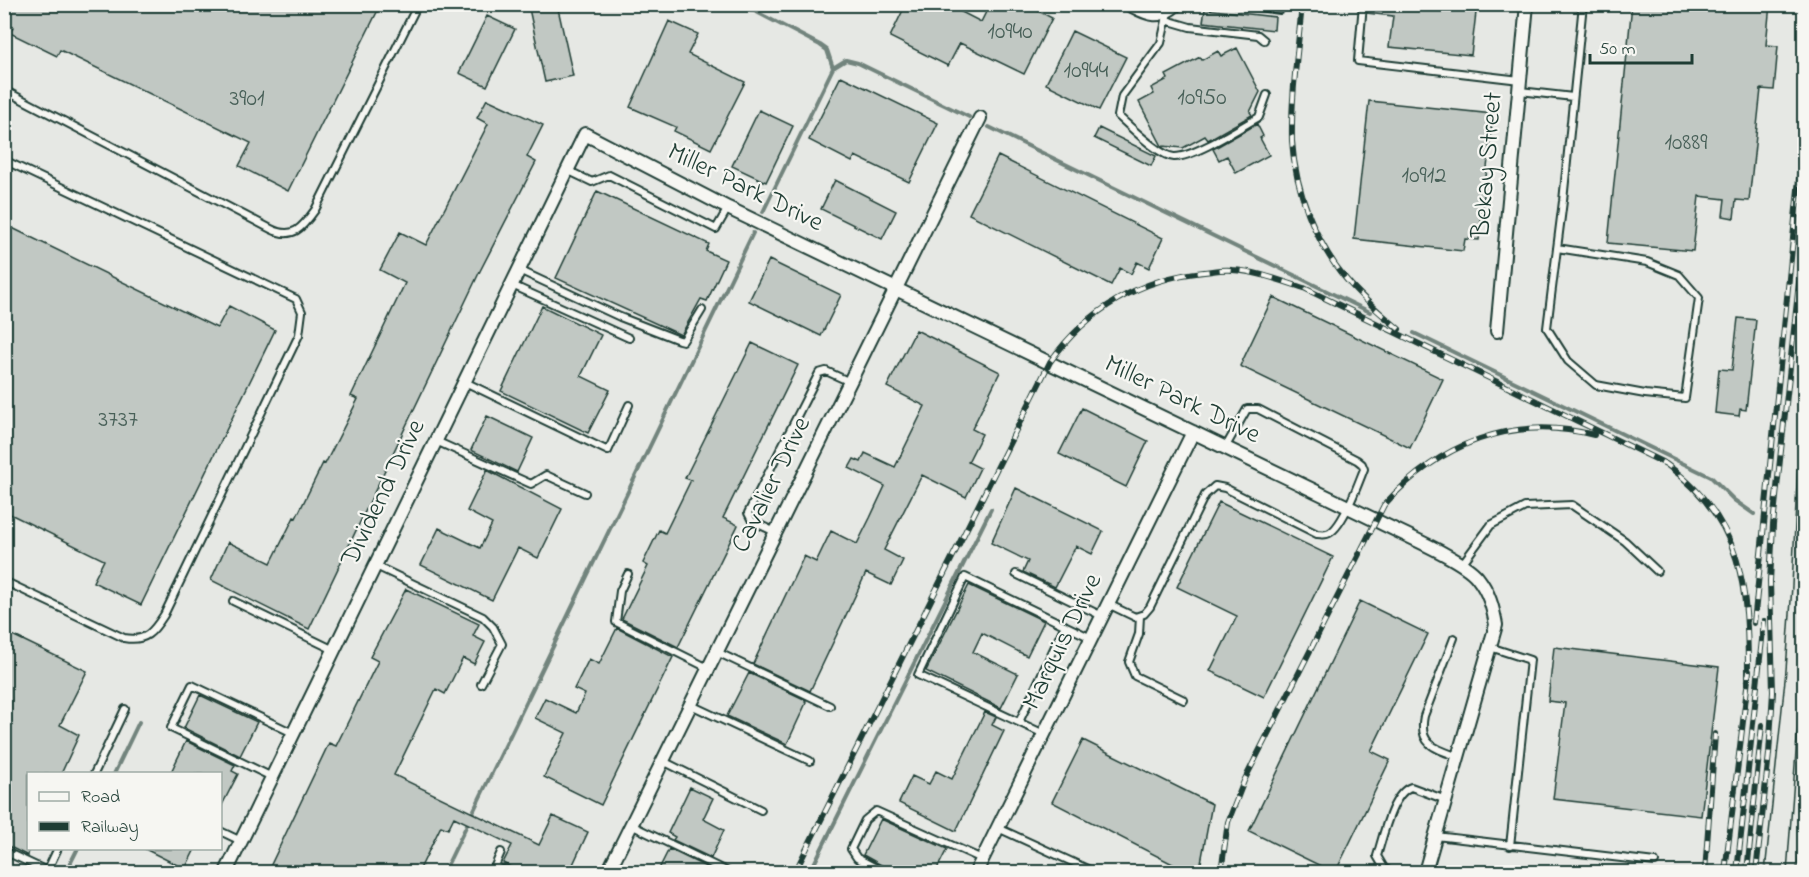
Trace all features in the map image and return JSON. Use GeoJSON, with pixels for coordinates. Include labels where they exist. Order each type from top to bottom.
{"type":"FeatureCollection","features":[{"type":"Feature","properties":{"kind":"street"},"geometry":{"type":"LineString","coordinates":[[1128,4],[1151,15],[1170,12]]}},
{"type":"Feature","properties":{"kind":"street","name":"Bekay Street"},"geometry":{"type":"LineString","coordinates":[[1497,331],[1527,4]]}},
{"type":"Feature","properties":{"kind":"street","name":"Cavalier Drive"},"geometry":{"type":"LineString","coordinates":[[608,873],[980,118]]}},
{"type":"Feature","properties":{"kind":"street","name":"Miller Park Drive"},"geometry":{"type":"LineString","coordinates":[[585,134],[728,208],[1348,507],[1462,565],[1477,576],[1491,601],[1496,625],[1425,873]]}},
{"type":"Feature","properties":{"kind":"street","name":"Dividend Drive"},"geometry":{"type":"LineString","coordinates":[[226,873],[585,134]]}},
{"type":"Feature","properties":{"kind":"street","name":"Marquis Drive"},"geometry":{"type":"LineString","coordinates":[[976,873],[1193,432]]}},
{"type":"Feature","properties":{"kind":"lane"},"geometry":{"type":"LineString","coordinates":[[4,90],[271,229],[282,234],[291,233],[304,224],[315,210],[418,4]]}},
{"type":"Feature","properties":{"kind":"lane"},"geometry":{"type":"LineString","coordinates":[[1237,4],[1280,10],[1281,4]]}},
{"type":"Feature","properties":{"kind":"lane"},"geometry":{"type":"LineString","coordinates":[[1363,4],[1358,61],[1520,86],[1573,97]]}},
{"type":"Feature","properties":{"kind":"lane"},"geometry":{"type":"LineString","coordinates":[[1557,248],[1647,262],[1679,275],[1699,298],[1685,399],[1596,385],[1568,361],[1546,328],[1557,248],[1583,4]]}},
{"type":"Feature","properties":{"kind":"lane"},"geometry":{"type":"LineString","coordinates":[[1264,40],[1258,35],[1190,27],[1170,12],[1161,43],[1122,96],[1118,116],[1153,147],[1173,157],[1192,153],[1259,117],[1267,95]]}},
{"type":"Feature","properties":{"kind":"lane"},"geometry":{"type":"LineString","coordinates":[[4,160],[296,300],[302,312],[299,335],[164,615],[153,632],[137,640],[124,638],[4,581]]}},
{"type":"Feature","properties":{"kind":"lane"},"geometry":{"type":"LineString","coordinates":[[567,170],[592,182],[609,175],[717,229],[728,208]]}},
{"type":"Feature","properties":{"kind":"lane"},"geometry":{"type":"LineString","coordinates":[[519,270],[620,317],[683,341],[702,310]]}},
{"type":"Feature","properties":{"kind":"lane"},"geometry":{"type":"LineString","coordinates":[[512,284],[629,338]]}},
{"type":"Feature","properties":{"kind":"lane"},"geometry":{"type":"LineString","coordinates":[[776,532],[752,521],[748,513],[819,373],[826,371],[850,382]]}},
{"type":"Feature","properties":{"kind":"lane"},"geometry":{"type":"LineString","coordinates":[[465,381],[608,451],[629,405]]}},
{"type":"Feature","properties":{"kind":"lane"},"geometry":{"type":"LineString","coordinates":[[1016,574],[1105,610],[1140,616],[1150,607],[1205,495],[1215,486],[1225,488],[1323,535],[1329,534],[1336,527],[1348,507],[1364,469],[1362,464],[1258,409],[1247,409],[1225,448]]}},
{"type":"Feature","properties":{"kind":"lane"},"geometry":{"type":"LineString","coordinates":[[436,440],[531,484],[546,476],[585,493]]}},
{"type":"Feature","properties":{"kind":"lane"},"geometry":{"type":"LineString","coordinates":[[1462,565],[1491,525],[1525,507],[1572,505],[1625,541],[1657,571]]}},
{"type":"Feature","properties":{"kind":"lane"},"geometry":{"type":"LineString","coordinates":[[375,566],[483,617],[494,627],[502,644],[481,684]]}},
{"type":"Feature","properties":{"kind":"lane"},"geometry":{"type":"LineString","coordinates":[[628,574],[620,591],[616,622],[709,668]]}},
{"type":"Feature","properties":{"kind":"lane"},"geometry":{"type":"LineString","coordinates":[[1044,734],[918,675],[965,577],[1091,638]]}},
{"type":"Feature","properties":{"kind":"lane"},"geometry":{"type":"LineString","coordinates":[[233,601],[334,650]]}},
{"type":"Feature","properties":{"kind":"lane"},"geometry":{"type":"LineString","coordinates":[[1140,616],[1139,634],[1130,662],[1135,676],[1184,700]]}},
{"type":"Feature","properties":{"kind":"lane"},"geometry":{"type":"LineString","coordinates":[[1018,722],[1065,625]]}},
{"type":"Feature","properties":{"kind":"lane"},"geometry":{"type":"LineString","coordinates":[[1454,638],[1421,729],[1434,749],[1459,757]]}},
{"type":"Feature","properties":{"kind":"lane"},"geometry":{"type":"LineString","coordinates":[[1490,647],[1530,660],[1510,846]]}},
{"type":"Feature","properties":{"kind":"lane"},"geometry":{"type":"LineString","coordinates":[[717,652],[830,706]]}},
{"type":"Feature","properties":{"kind":"lane"},"geometry":{"type":"LineString","coordinates":[[272,777],[171,728],[192,685],[294,733]]}},
{"type":"Feature","properties":{"kind":"lane"},"geometry":{"type":"LineString","coordinates":[[691,705],[810,761]]}},
{"type":"Feature","properties":{"kind":"lane"},"geometry":{"type":"LineString","coordinates":[[95,772],[125,709]]}},
{"type":"Feature","properties":{"kind":"lane"},"geometry":{"type":"LineString","coordinates":[[663,761],[761,810]]}},
{"type":"Feature","properties":{"kind":"lane"},"geometry":{"type":"LineString","coordinates":[[1391,873],[1384,868],[1377,856],[1401,793],[1412,787],[1447,801]]}},
{"type":"Feature","properties":{"kind":"lane"},"geometry":{"type":"LineString","coordinates":[[883,873],[856,858],[851,849],[865,820],[876,811],[892,816],[982,859]]}},
{"type":"Feature","properties":{"kind":"lane"},"geometry":{"type":"LineString","coordinates":[[632,825],[728,873]]}},
{"type":"Feature","properties":{"kind":"lane"},"geometry":{"type":"LineString","coordinates":[[998,827],[1094,873]]}},
{"type":"Feature","properties":{"kind":"lane"},"geometry":{"type":"LineString","coordinates":[[222,832],[242,841]]}},
{"type":"Feature","properties":{"kind":"lane"},"geometry":{"type":"LineString","coordinates":[[1436,836],[1655,862]]}},
{"type":"Feature","properties":{"kind":"lane"},"geometry":{"type":"LineString","coordinates":[[4,851],[45,870],[57,850]]}},
{"type":"Feature","properties":{"kind":"lane"},"geometry":{"type":"LineString","coordinates":[[501,852],[495,866],[507,873]]}},
{"type":"Feature","properties":{"kind":"shaded area"},"geometry":{"type":"Polygon","coordinates":[[[5,5],[1804,5],[1804,872],[5,872],[5,5]]]}},
{"type":"Feature","properties":{"kind":"building"},"geometry":{"type":"Polygon","coordinates":[[[4,4],[381,4],[288,191],[239,166],[251,143],[60,50],[57,56],[10,33],[13,27],[4,23],[4,4]]]}},
{"type":"Feature","properties":{"kind":"building"},"geometry":{"type":"Polygon","coordinates":[[[528,4],[557,4],[573,76],[545,82],[528,4]]]}},
{"type":"Feature","properties":{"kind":"building"},"geometry":{"type":"Polygon","coordinates":[[[906,4],[946,4],[981,22],[990,4],[1025,4],[1052,18],[1024,74],[960,43],[948,66],[890,37],[906,4]]]}},
{"type":"Feature","properties":{"kind":"building"},"geometry":{"type":"Polygon","coordinates":[[[1368,4],[1477,4],[1471,55],[1389,47],[1393,16],[1367,13],[1368,4]]]}},
{"type":"Feature","properties":{"kind":"building"},"geometry":{"type":"Polygon","coordinates":[[[1632,4],[1770,4],[1766,45],[1778,46],[1774,90],[1761,89],[1749,201],[1736,200],[1734,218],[1723,216],[1725,199],[1699,196],[1693,251],[1608,243],[1632,4]]]}},
{"type":"Feature","properties":{"kind":"building"},"geometry":{"type":"Polygon","coordinates":[[[1205,9],[1275,17],[1274,30],[1203,22],[1205,9]]]}},
{"type":"Feature","properties":{"kind":"building"},"geometry":{"type":"Polygon","coordinates":[[[487,16],[515,29],[487,86],[459,73],[487,16]]]}},
{"type":"Feature","properties":{"kind":"building"},"geometry":{"type":"Polygon","coordinates":[[[669,21],[698,34],[688,54],[745,82],[711,149],[674,131],[676,127],[630,107],[669,21]]]}},
{"type":"Feature","properties":{"kind":"building"},"geometry":{"type":"Polygon","coordinates":[[[1072,31],[1126,57],[1099,110],[1046,84],[1072,31]]]}},
{"type":"Feature","properties":{"kind":"building"},"geometry":{"type":"Polygon","coordinates":[[[1237,48],[1260,92],[1250,112],[1252,115],[1208,140],[1205,136],[1183,148],[1162,146],[1139,102],[1154,94],[1151,88],[1168,79],[1166,75],[1200,57],[1202,60],[1218,51],[1221,56],[1237,48]]]}},
{"type":"Feature","properties":{"kind":"building"},"geometry":{"type":"Polygon","coordinates":[[[841,76],[938,123],[909,182],[855,156],[852,162],[809,140],[841,76]]]}},
{"type":"Feature","properties":{"kind":"building"},"geometry":{"type":"Polygon","coordinates":[[[487,99],[543,125],[527,157],[536,162],[480,271],[309,629],[211,580],[228,542],[271,563],[358,399],[351,396],[405,283],[380,270],[400,232],[426,245],[488,124],[477,118],[487,99]]]}},
{"type":"Feature","properties":{"kind":"building"},"geometry":{"type":"Polygon","coordinates":[[[1369,101],[1493,114],[1479,240],[1465,239],[1463,251],[1354,239],[1369,101]]]}},
{"type":"Feature","properties":{"kind":"building"},"geometry":{"type":"Polygon","coordinates":[[[759,110],[793,126],[766,182],[732,166],[759,110]]]}},
{"type":"Feature","properties":{"kind":"building"},"geometry":{"type":"Polygon","coordinates":[[[1257,124],[1263,136],[1260,138],[1269,155],[1236,173],[1227,156],[1219,160],[1213,149],[1257,124]]]}},
{"type":"Feature","properties":{"kind":"building"},"geometry":{"type":"Polygon","coordinates":[[[1099,128],[1156,156],[1151,166],[1094,138],[1099,128]]]}},
{"type":"Feature","properties":{"kind":"building"},"geometry":{"type":"Polygon","coordinates":[[[998,156],[1163,238],[1149,268],[1137,262],[1131,274],[1120,268],[1111,285],[969,214],[998,156]]]}},
{"type":"Feature","properties":{"kind":"building"},"geometry":{"type":"Polygon","coordinates":[[[835,180],[896,211],[882,239],[821,209],[835,180]]]}},
{"type":"Feature","properties":{"kind":"building"},"geometry":{"type":"Polygon","coordinates":[[[597,191],[709,244],[706,251],[726,260],[707,301],[701,299],[681,335],[556,278],[597,191]]]}},
{"type":"Feature","properties":{"kind":"building"},"geometry":{"type":"Polygon","coordinates":[[[4,224],[217,328],[229,306],[275,330],[141,605],[93,582],[104,560],[4,511],[4,224]]]}},
{"type":"Feature","properties":{"kind":"building"},"geometry":{"type":"Polygon","coordinates":[[[769,260],[841,295],[821,336],[749,301],[769,260]]]}},
{"type":"Feature","properties":{"kind":"building"},"geometry":{"type":"Polygon","coordinates":[[[1273,297],[1443,379],[1410,448],[1240,366],[1273,297]]]}},
{"type":"Feature","properties":{"kind":"building"},"geometry":{"type":"Polygon","coordinates":[[[542,306],[601,335],[581,376],[610,390],[588,433],[501,391],[542,306]]]}},
{"type":"Feature","properties":{"kind":"building"},"geometry":{"type":"Polygon","coordinates":[[[1738,318],[1756,320],[1746,410],[1740,409],[1739,416],[1715,413],[1719,369],[1732,370],[1738,318]]]}},
{"type":"Feature","properties":{"kind":"building"},"geometry":{"type":"Polygon","coordinates":[[[916,330],[1000,372],[972,429],[982,434],[968,462],[980,468],[966,497],[922,475],[884,550],[903,560],[891,585],[866,573],[810,691],[753,664],[804,556],[816,562],[831,531],[857,544],[870,518],[885,486],[849,468],[854,459],[861,462],[865,453],[895,467],[925,406],[887,387],[916,330]]]}},
{"type":"Feature","properties":{"kind":"building"},"geometry":{"type":"Polygon","coordinates":[[[752,343],[798,365],[723,518],[738,525],[678,647],[622,619],[648,566],[643,563],[659,530],[665,533],[691,480],[685,478],[752,343]]]}},
{"type":"Feature","properties":{"kind":"building"},"geometry":{"type":"Polygon","coordinates":[[[1082,408],[1148,441],[1126,487],[1059,454],[1082,408]]]}},
{"type":"Feature","properties":{"kind":"building"},"geometry":{"type":"Polygon","coordinates":[[[487,416],[533,438],[517,472],[471,450],[487,416]]]}},
{"type":"Feature","properties":{"kind":"building"},"geometry":{"type":"Polygon","coordinates":[[[487,470],[562,509],[538,558],[518,548],[492,600],[421,565],[439,528],[480,548],[492,524],[467,511],[487,470]]]}},
{"type":"Feature","properties":{"kind":"building"},"geometry":{"type":"Polygon","coordinates":[[[1016,488],[1103,531],[1092,554],[1076,546],[1055,587],[1023,572],[1028,561],[991,543],[1016,488]]]}},
{"type":"Feature","properties":{"kind":"building"},"geometry":{"type":"Polygon","coordinates":[[[1219,502],[1333,557],[1264,697],[1210,671],[1237,616],[1177,587],[1219,502]]]}},
{"type":"Feature","properties":{"kind":"building"},"geometry":{"type":"Polygon","coordinates":[[[969,585],[1044,621],[1027,656],[982,633],[973,652],[1018,674],[1001,708],[926,671],[969,585]]]}},
{"type":"Feature","properties":{"kind":"building"},"geometry":{"type":"Polygon","coordinates":[[[406,589],[479,624],[473,636],[485,642],[474,664],[463,658],[445,694],[436,689],[394,775],[539,845],[553,816],[588,832],[569,873],[522,873],[503,863],[512,845],[454,817],[448,829],[441,826],[418,873],[267,873],[329,743],[336,746],[378,661],[370,657],[406,589]]]}},
{"type":"Feature","properties":{"kind":"building"},"geometry":{"type":"Polygon","coordinates":[[[1360,601],[1428,634],[1371,751],[1390,760],[1335,873],[1249,831],[1360,601]]]}},
{"type":"Feature","properties":{"kind":"building"},"geometry":{"type":"Polygon","coordinates":[[[617,628],[673,657],[601,805],[544,777],[566,733],[535,718],[545,698],[576,713],[585,694],[574,689],[589,659],[599,664],[617,628]]]}},
{"type":"Feature","properties":{"kind":"building"},"geometry":{"type":"Polygon","coordinates":[[[4,631],[87,671],[60,725],[79,735],[62,772],[27,772],[28,856],[4,844],[4,631]]]}},
{"type":"Feature","properties":{"kind":"building"},"geometry":{"type":"Polygon","coordinates":[[[1554,647],[1719,667],[1701,816],[1553,799],[1565,703],[1548,701],[1554,647]]]}},
{"type":"Feature","properties":{"kind":"building"},"geometry":{"type":"Polygon","coordinates":[[[749,673],[806,700],[787,744],[727,716],[749,673]]]}},
{"type":"Feature","properties":{"kind":"building"},"geometry":{"type":"Polygon","coordinates":[[[200,695],[257,722],[240,756],[184,728],[200,695]]]}},
{"type":"Feature","properties":{"kind":"building"},"geometry":{"type":"Polygon","coordinates":[[[985,712],[996,717],[992,725],[1004,731],[956,831],[899,803],[912,776],[929,784],[936,771],[952,779],[985,712]]]}},
{"type":"Feature","properties":{"kind":"building"},"geometry":{"type":"Polygon","coordinates":[[[1083,740],[1212,804],[1199,873],[1190,873],[1052,802],[1083,740]]]}},
{"type":"Feature","properties":{"kind":"building"},"geometry":{"type":"Polygon","coordinates":[[[186,741],[235,765],[232,771],[238,774],[222,805],[222,772],[171,772],[186,741]]]}},
{"type":"Feature","properties":{"kind":"building"},"geometry":{"type":"Polygon","coordinates":[[[690,787],[713,798],[703,819],[724,830],[711,858],[673,840],[675,837],[668,833],[690,787]]]}},
{"type":"Feature","properties":{"kind":"building"},"geometry":{"type":"Polygon","coordinates":[[[881,819],[947,849],[935,873],[888,873],[885,867],[863,855],[881,819]]]}},
{"type":"Feature","properties":{"kind":"building"},"geometry":{"type":"Polygon","coordinates":[[[669,849],[706,867],[704,873],[657,873],[669,849]]]}},
{"type":"Feature","properties":{"kind":"building"},"geometry":{"type":"Polygon","coordinates":[[[147,850],[194,850],[185,869],[147,850]]]}},
{"type":"Feature","properties":{"kind":"waterway"},"geometry":{"type":"LineString","coordinates":[[741,4],[820,45],[827,50],[833,68]]}},
{"type":"Feature","properties":{"kind":"waterway"},"geometry":{"type":"LineString","coordinates":[[763,212],[833,68],[846,60],[858,63],[969,117]]}},
{"type":"Feature","properties":{"kind":"waterway"},"geometry":{"type":"LineString","coordinates":[[989,127],[1370,312]]}},
{"type":"Feature","properties":{"kind":"waterway"},"geometry":{"type":"LineString","coordinates":[[444,872],[753,233]]}},
{"type":"Feature","properties":{"kind":"waterway"},"geometry":{"type":"LineString","coordinates":[[1414,333],[1711,477],[1734,500],[1754,514]]}},
{"type":"Feature","properties":{"kind":"waterway"},"geometry":{"type":"LineString","coordinates":[[810,872],[991,509]]}},
{"type":"Feature","properties":{"kind":"waterway"},"geometry":{"type":"LineString","coordinates":[[115,772],[139,722]]}},
{"type":"Feature","properties":{"kind":"waterway"},"geometry":{"type":"LineString","coordinates":[[66,872],[77,850]]}},
{"type":"Feature","properties":{"kind":"tram line"},"geometry":{"type":"LineString","coordinates":[[1765,872],[1786,670],[1804,340]]}},
{"type":"Feature","properties":{"kind":"tram line"},"geometry":{"type":"LineString","coordinates":[[1787,872],[1802,672],[1804,562]]}},
{"type":"Feature","properties":{"kind":"railway"},"geometry":{"type":"LineString","coordinates":[[1302,4],[1292,124],[1294,159],[1302,196],[1316,232],[1335,264],[1358,293],[1399,329]]}},
{"type":"Feature","properties":{"kind":"railway"},"geometry":{"type":"LineString","coordinates":[[1754,623],[1804,130]]}},
{"type":"Feature","properties":{"kind":"railway"},"geometry":{"type":"LineString","coordinates":[[1756,872],[1769,754],[1773,692],[1770,581],[1773,525],[1804,236]]}},
{"type":"Feature","properties":{"kind":"railway"},"geometry":{"type":"LineString","coordinates":[[795,872],[1050,362],[1065,343],[1098,312],[1137,289],[1181,275],[1222,270],[1241,271],[1304,288],[1666,464],[1692,486],[1712,509],[1726,533],[1736,558],[1743,586],[1746,614],[1748,677]]}},
{"type":"Feature","properties":{"kind":"railway"},"geometry":{"type":"LineString","coordinates":[[1221,872],[1228,822],[1244,781],[1384,505],[1428,465],[1479,439],[1534,428],[1564,429],[1594,435]]}},
{"type":"Feature","properties":{"kind":"railway"},"geometry":{"type":"LineString","coordinates":[[1737,872],[1764,621]]}},
{"type":"Feature","properties":{"kind":"railway"},"geometry":{"type":"LineString","coordinates":[[1725,872],[1749,671]]}},
{"type":"Feature","properties":{"kind":"railway"},"geometry":{"type":"LineString","coordinates":[[1747,872],[1762,725]]}},
{"type":"Feature","properties":{"kind":"railway"},"geometry":{"type":"LineString","coordinates":[[1705,872],[1715,734]]}},
{"type":"Feature","properties":{"kind":"railway"},"geometry":{"type":"LineString","coordinates":[[1799,872],[1802,845]]}}]}
